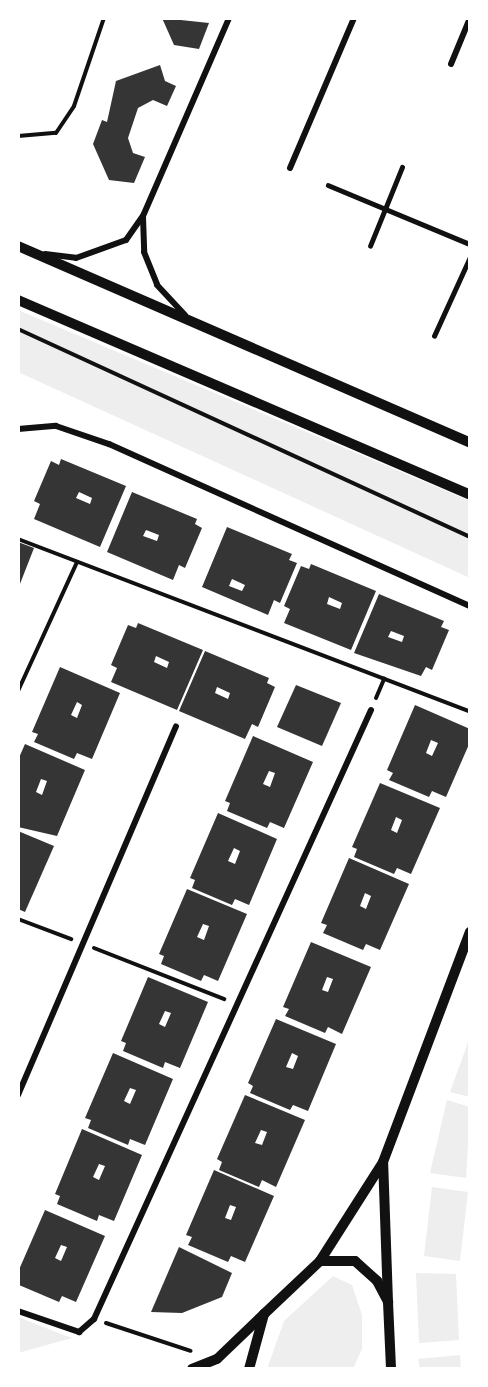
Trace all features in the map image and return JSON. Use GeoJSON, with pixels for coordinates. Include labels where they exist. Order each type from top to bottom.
{"type":"FeatureCollection","features":[{"type":"Feature","properties":{"kind":"street"},"geometry":{"type":"LineString","coordinates":[[37,254],[76,258],[102,251],[126,240],[143,216],[229,18]]}},
{"type":"Feature","properties":{"kind":"street"},"geometry":{"type":"LineString","coordinates":[[290,168],[354,18]]}},
{"type":"Feature","properties":{"kind":"street"},"geometry":{"type":"LineString","coordinates":[[451,64],[470,18]]}},
{"type":"Feature","properties":{"kind":"street"},"geometry":{"type":"LineString","coordinates":[[143,216],[144,252],[157,285],[168,302],[203,328]]}},
{"type":"Feature","properties":{"kind":"street"},"geometry":{"type":"LineString","coordinates":[[18,246],[470,443]]}},
{"type":"Feature","properties":{"kind":"street"},"geometry":{"type":"LineString","coordinates":[[18,300],[470,495]]}},
{"type":"Feature","properties":{"kind":"street"},"geometry":{"type":"LineString","coordinates":[[18,429],[56,426],[109,444],[470,606]]}},
{"type":"Feature","properties":{"kind":"street"},"geometry":{"type":"LineString","coordinates":[[18,1311],[79,1332],[94,1319],[371,710]]}},
{"type":"Feature","properties":{"kind":"street"},"geometry":{"type":"LineString","coordinates":[[18,1095],[176,726]]}},
{"type":"Feature","properties":{"kind":"street"},"geometry":{"type":"LineString","coordinates":[[192,1369],[217,1359],[320,1261],[383,1162],[470,932]]}},
{"type":"Feature","properties":{"kind":"street"},"geometry":{"type":"LineString","coordinates":[[383,1162],[391,1369]]}},
{"type":"Feature","properties":{"kind":"street"},"geometry":{"type":"LineString","coordinates":[[320,1261],[355,1261],[377,1281],[388,1302]]}},
{"type":"Feature","properties":{"kind":"street"},"geometry":{"type":"LineString","coordinates":[[249,1369],[264,1314]]}},
{"type":"Feature","properties":{"kind":"lane"},"geometry":{"type":"LineString","coordinates":[[370,246],[402,167]]}},
{"type":"Feature","properties":{"kind":"lane"},"geometry":{"type":"LineString","coordinates":[[328,185],[470,244]]}},
{"type":"Feature","properties":{"kind":"lane"},"geometry":{"type":"LineString","coordinates":[[434,336],[470,257]]}},
{"type":"Feature","properties":{"kind":"path"},"geometry":{"type":"LineString","coordinates":[[18,136],[56,133],[74,106],[104,18]]}},
{"type":"Feature","properties":{"kind":"path"},"geometry":{"type":"LineString","coordinates":[[18,329],[470,537]]}},
{"type":"Feature","properties":{"kind":"path"},"geometry":{"type":"LineString","coordinates":[[18,539],[470,712]]}},
{"type":"Feature","properties":{"kind":"path"},"geometry":{"type":"LineString","coordinates":[[18,691],[77,562]]}},
{"type":"Feature","properties":{"kind":"path"},"geometry":{"type":"LineString","coordinates":[[371,710],[384,679]]}},
{"type":"Feature","properties":{"kind":"path"},"geometry":{"type":"LineString","coordinates":[[18,919],[238,1004]]}},
{"type":"Feature","properties":{"kind":"path"},"geometry":{"type":"LineString","coordinates":[[94,1319],[217,1359]]}},
{"type":"Feature","properties":{"kind":"shaded area"},"geometry":{"type":"Polygon","coordinates":[[[18,310],[470,501],[470,578],[18,372],[18,310]]]}},
{"type":"Feature","properties":{"kind":"shaded area"},"geometry":{"type":"Polygon","coordinates":[[[470,1037],[470,1097],[450,1092],[470,1037]]]}},
{"type":"Feature","properties":{"kind":"shaded area"},"geometry":{"type":"Polygon","coordinates":[[[447,1100],[470,1107],[466,1178],[430,1173],[447,1100]]]}},
{"type":"Feature","properties":{"kind":"shaded area"},"geometry":{"type":"Polygon","coordinates":[[[432,1187],[468,1192],[460,1261],[424,1256],[432,1187]]]}},
{"type":"Feature","properties":{"kind":"shaded area"},"geometry":{"type":"Polygon","coordinates":[[[416,1273],[456,1274],[459,1340],[419,1343],[416,1273]]]}},
{"type":"Feature","properties":{"kind":"shaded area"},"geometry":{"type":"Polygon","coordinates":[[[333,1276],[352,1285],[362,1315],[362,1349],[353,1369],[267,1369],[284,1321],[333,1276]]]}},
{"type":"Feature","properties":{"kind":"shaded area"},"geometry":{"type":"Polygon","coordinates":[[[18,1317],[61,1334],[72,1338],[18,1353],[18,1317]]]}},
{"type":"Feature","properties":{"kind":"shaded area"},"geometry":{"type":"Polygon","coordinates":[[[460,1355],[461,1369],[420,1369],[418,1359],[460,1355]]]}},
{"type":"Feature","properties":{"kind":"building"},"geometry":{"type":"Polygon","coordinates":[[[162,18],[209,23],[199,49],[174,45],[162,18]]]}},
{"type":"Feature","properties":{"kind":"building"},"geometry":{"type":"Polygon","coordinates":[[[160,65],[165,81],[176,86],[167,106],[153,100],[138,108],[128,138],[133,153],[145,157],[134,183],[109,180],[93,144],[102,120],[107,122],[116,81],[160,65]]]}},
{"type":"Feature","properties":{"kind":"building"},"geometry":{"type":"Polygon","coordinates":[[[61,459],[126,486],[100,547],[34,519],[40,504],[34,501],[51,461],[59,465],[61,459]],[[79,492],[76,498],[90,504],[92,498],[79,492]]]}},
{"type":"Feature","properties":{"kind":"building"},"geometry":{"type":"Polygon","coordinates":[[[132,492],[197,519],[195,524],[202,528],[185,568],[179,565],[173,580],[107,552],[132,492]],[[146,530],[143,536],[157,541],[159,535],[146,530]]]}},
{"type":"Feature","properties":{"kind":"building"},"geometry":{"type":"Polygon","coordinates":[[[227,527],[292,554],[289,560],[297,563],[280,603],[274,600],[268,615],[202,587],[227,527]],[[232,579],[229,586],[242,591],[245,585],[232,579]]]}},
{"type":"Feature","properties":{"kind":"building"},"geometry":{"type":"Polygon","coordinates":[[[18,542],[34,548],[18,589],[18,542]]]}},
{"type":"Feature","properties":{"kind":"building"},"geometry":{"type":"Polygon","coordinates":[[[311,564],[376,591],[351,650],[284,623],[290,609],[284,606],[301,566],[309,569],[311,564]],[[329,597],[327,604],[340,609],[342,603],[329,597]]]}},
{"type":"Feature","properties":{"kind":"building"},"geometry":{"type":"Polygon","coordinates":[[[379,594],[444,621],[441,627],[449,630],[432,670],[426,667],[421,676],[354,653],[379,594]],[[391,631],[388,637],[402,642],[404,636],[391,631]]]}},
{"type":"Feature","properties":{"kind":"building"},"geometry":{"type":"Polygon","coordinates":[[[138,623],[203,650],[177,710],[111,682],[117,668],[111,665],[128,625],[136,628],[138,623]],[[156,656],[154,662],[167,668],[169,662],[156,656]]]}},
{"type":"Feature","properties":{"kind":"building"},"geometry":{"type":"Polygon","coordinates":[[[205,651],[269,678],[267,683],[275,687],[258,727],[252,724],[245,739],[179,711],[205,651]],[[217,687],[215,693],[228,699],[230,693],[217,687]]]}},
{"type":"Feature","properties":{"kind":"building"},"geometry":{"type":"Polygon","coordinates":[[[60,667],[120,693],[92,759],[77,753],[74,759],[34,742],[38,734],[32,732],[60,667]],[[77,702],[71,715],[77,718],[82,705],[77,702]]]}},
{"type":"Feature","properties":{"kind":"building"},"geometry":{"type":"Polygon","coordinates":[[[296,685],[341,703],[322,746],[277,727],[296,685]]]}},
{"type":"Feature","properties":{"kind":"building"},"geometry":{"type":"Polygon","coordinates":[[[415,705],[470,729],[470,742],[446,797],[432,791],[429,797],[389,780],[393,773],[387,770],[415,705]],[[431,740],[426,753],[432,756],[438,743],[431,740]]]}},
{"type":"Feature","properties":{"kind":"building"},"geometry":{"type":"Polygon","coordinates":[[[253,736],[313,762],[284,828],[270,822],[267,828],[227,811],[230,803],[225,801],[253,736]],[[269,771],[263,784],[270,787],[275,773],[269,771]]]}},
{"type":"Feature","properties":{"kind":"building"},"geometry":{"type":"Polygon","coordinates":[[[25,744],[85,770],[57,836],[18,827],[18,760],[25,744]],[[41,779],[36,792],[42,795],[47,781],[41,779]]]}},
{"type":"Feature","properties":{"kind":"building"},"geometry":{"type":"Polygon","coordinates":[[[380,783],[440,808],[411,874],[397,868],[394,874],[354,857],[357,849],[352,847],[380,783]],[[396,817],[391,830],[397,833],[402,820],[396,817]]]}},
{"type":"Feature","properties":{"kind":"building"},"geometry":{"type":"Polygon","coordinates":[[[218,813],[277,839],[249,905],[235,899],[232,905],[192,888],[195,880],[190,878],[218,813]],[[234,848],[228,861],[235,864],[240,851],[234,848]]]}},
{"type":"Feature","properties":{"kind":"building"},"geometry":{"type":"Polygon","coordinates":[[[18,831],[54,846],[25,912],[18,909],[18,831]]]}},
{"type":"Feature","properties":{"kind":"building"},"geometry":{"type":"Polygon","coordinates":[[[349,858],[409,884],[380,950],[366,944],[363,950],[323,933],[327,925],[321,923],[349,858]],[[365,893],[360,906],[366,909],[371,896],[365,893]]]}},
{"type":"Feature","properties":{"kind":"building"},"geometry":{"type":"Polygon","coordinates":[[[187,889],[247,914],[218,981],[204,975],[201,981],[161,964],[164,956],[159,954],[187,889]],[[203,924],[197,937],[204,940],[209,926],[203,924]]]}},
{"type":"Feature","properties":{"kind":"building"},"geometry":{"type":"Polygon","coordinates":[[[311,942],[371,967],[342,1034],[328,1027],[325,1033],[285,1016],[289,1009],[283,1007],[311,942]],[[327,977],[322,990],[328,992],[333,979],[327,977]]]}},
{"type":"Feature","properties":{"kind":"building"},"geometry":{"type":"Polygon","coordinates":[[[148,977],[208,1002],[180,1068],[165,1062],[163,1068],[123,1051],[126,1043],[121,1041],[148,977]],[[165,1011],[159,1024],[165,1027],[171,1013],[165,1011]]]}},
{"type":"Feature","properties":{"kind":"building"},"geometry":{"type":"Polygon","coordinates":[[[276,1019],[336,1044],[308,1111],[293,1105],[290,1110],[250,1093],[253,1086],[248,1083],[276,1019]],[[292,1053],[286,1067],[293,1069],[298,1056],[292,1053]]]}},
{"type":"Feature","properties":{"kind":"building"},"geometry":{"type":"Polygon","coordinates":[[[113,1053],[173,1079],[145,1145],[130,1139],[128,1145],[88,1128],[91,1120],[85,1118],[113,1053]],[[130,1088],[124,1101],[130,1104],[136,1090],[130,1088]]]}},
{"type":"Feature","properties":{"kind":"building"},"geometry":{"type":"Polygon","coordinates":[[[245,1095],[305,1120],[276,1187],[262,1180],[259,1187],[219,1170],[222,1162],[217,1159],[245,1095]],[[261,1130],[255,1143],[262,1145],[267,1132],[261,1130]]]}},
{"type":"Feature","properties":{"kind":"building"},"geometry":{"type":"Polygon","coordinates":[[[82,1129],[142,1155],[114,1221],[99,1215],[97,1221],[57,1204],[60,1196],[55,1194],[82,1129]],[[99,1164],[93,1177],[99,1180],[105,1166],[99,1164]]]}},
{"type":"Feature","properties":{"kind":"building"},"geometry":{"type":"Polygon","coordinates":[[[214,1170],[274,1196],[245,1262],[231,1256],[228,1262],[188,1245],[192,1237],[186,1235],[214,1170]],[[230,1205],[225,1218],[231,1220],[236,1207],[230,1205]]]}},
{"type":"Feature","properties":{"kind":"building"},"geometry":{"type":"Polygon","coordinates":[[[45,1210],[105,1236],[76,1302],[62,1296],[59,1302],[19,1285],[18,1272],[45,1210]],[[61,1245],[55,1258],[61,1261],[67,1247],[61,1245]]]}},
{"type":"Feature","properties":{"kind":"building"},"geometry":{"type":"Polygon","coordinates":[[[179,1247],[232,1273],[222,1297],[182,1313],[151,1312],[179,1247]]]}}]}
